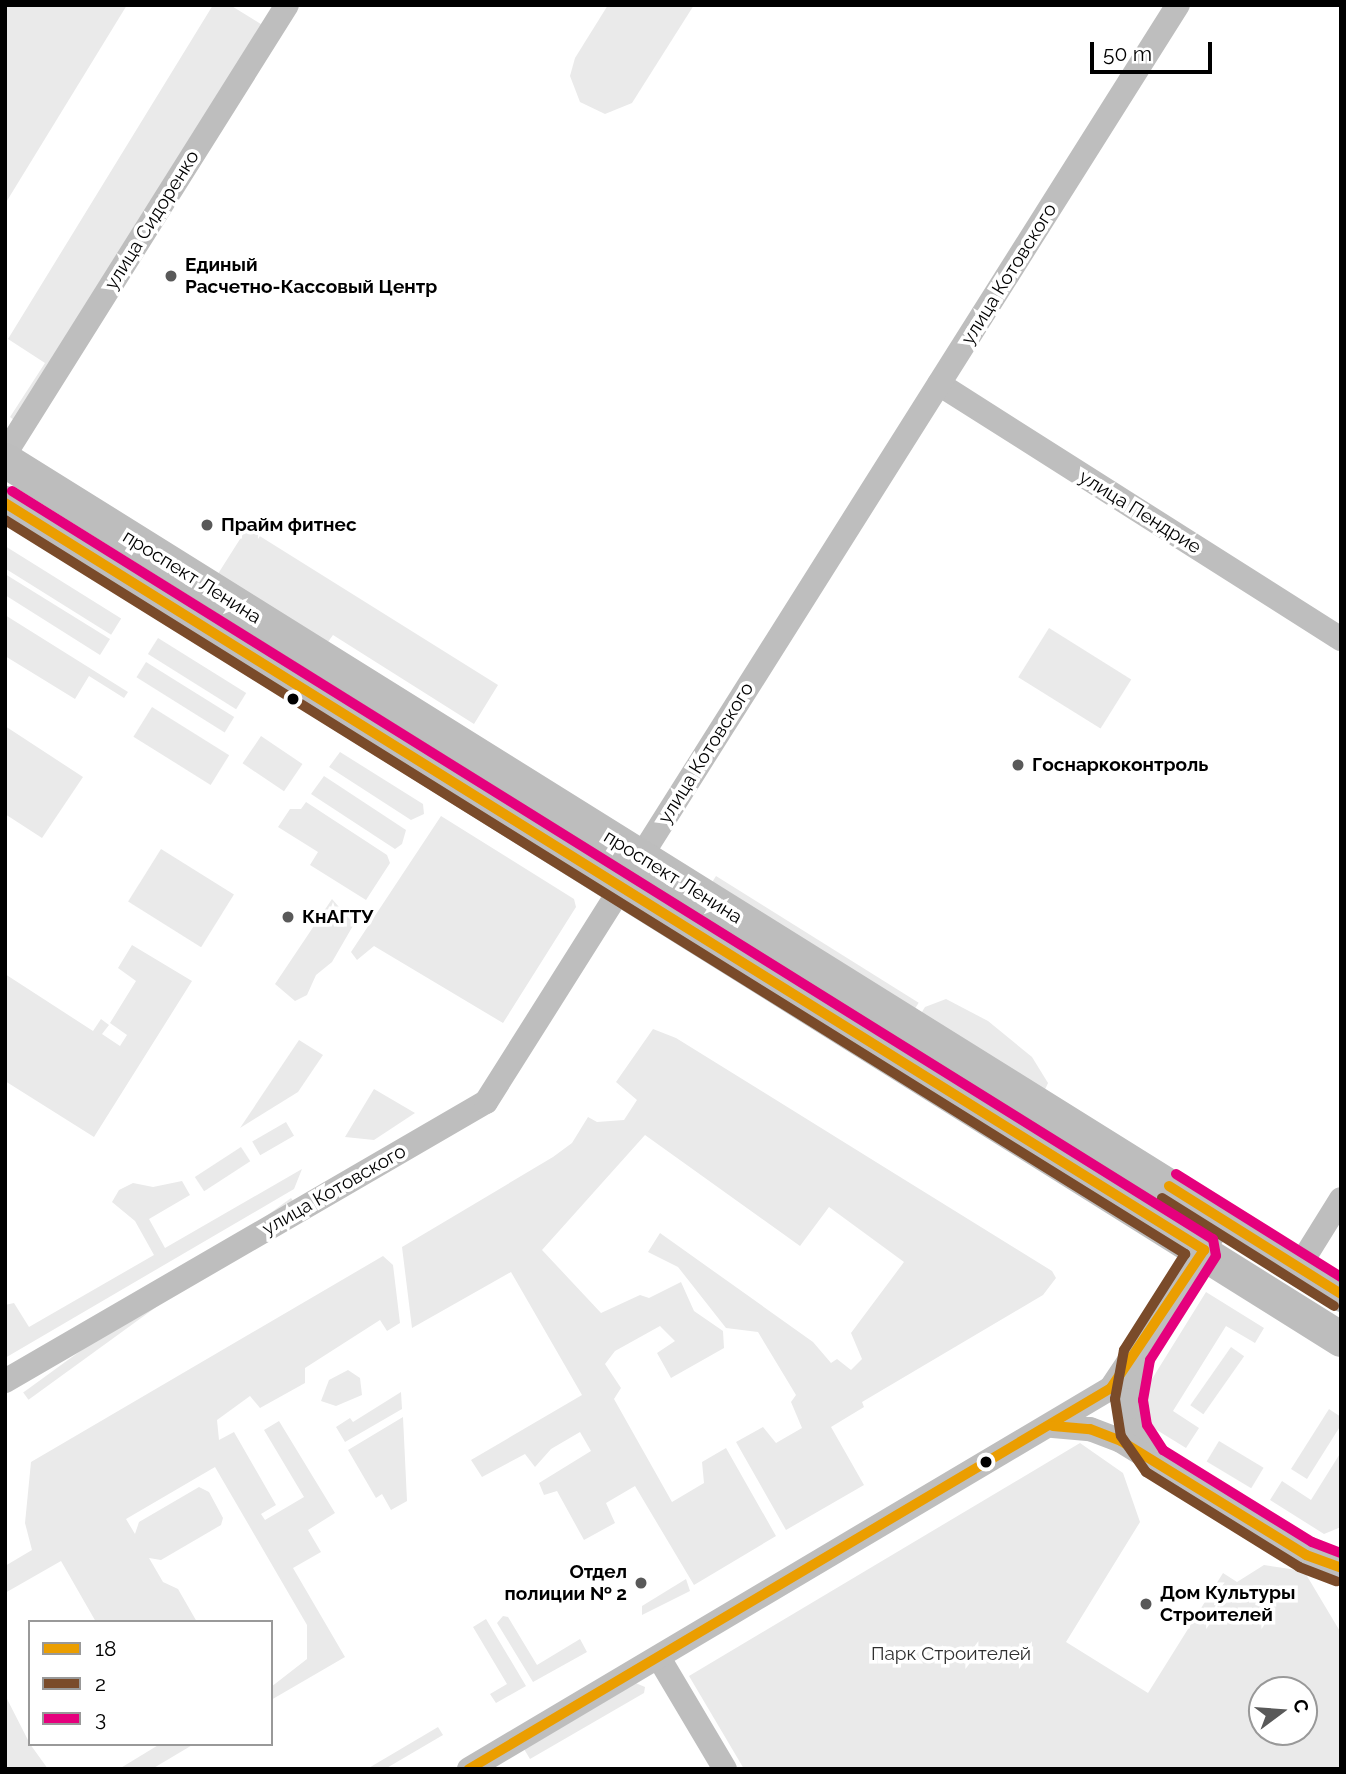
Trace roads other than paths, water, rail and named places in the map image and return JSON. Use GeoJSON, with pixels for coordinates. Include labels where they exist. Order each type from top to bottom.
{"type":"FeatureCollection","features":[{"type":"Feature","properties":{"kind":"highway","name":"проспект Ленина"},"geometry":{"type":"LineString","coordinates":[[9,450],[641,857],[1341,1294]]}},
{"type":"Feature","properties":{"kind":"highway","name":"проспект Ленина"},"geometry":{"type":"LineString","coordinates":[[5,503],[1204,1250],[1341,1339]]}},
{"type":"Feature","properties":{"kind":"street","name":"улица Сидоренко"},"geometry":{"type":"LineString","coordinates":[[9,450],[287,5]]}},
{"type":"Feature","properties":{"kind":"street","name":"улица Котовского"},"geometry":{"type":"LineString","coordinates":[[5,1381],[486,1102],[1178,5]]}},
{"type":"Feature","properties":{"kind":"street","name":"улица Пендрие"},"geometry":{"type":"LineString","coordinates":[[939,384],[1341,639]]}},
{"type":"Feature","properties":{"kind":"street"},"geometry":{"type":"LineString","coordinates":[[1298,1268],[1341,1199]]}},
{"type":"Feature","properties":{"kind":"street"},"geometry":{"type":"LineString","coordinates":[[469,1769],[1053,1426],[1111,1388],[1137,1355],[1223,1220]]}},
{"type":"Feature","properties":{"kind":"street"},"geometry":{"type":"LineString","coordinates":[[1137,1355],[1129,1400],[1134,1430],[1153,1460]]}},
{"type":"Feature","properties":{"kind":"street"},"geometry":{"type":"LineString","coordinates":[[1053,1426],[1090,1429],[1153,1460],[1306,1555],[1341,1568]]}},
{"type":"Feature","properties":{"kind":"street"},"geometry":{"type":"LineString","coordinates":[[659,1658],[725,1769]]}},
{"type":"Feature","properties":{"kind":"place","name":"Единый Расчетно-Кассовый Центр"},"geometry":{"type":"Point","coordinates":[171,276]}},
{"type":"Feature","properties":{"kind":"place","name":"Прайм фитнес"},"geometry":{"type":"Point","coordinates":[207,525]}},
{"type":"Feature","properties":{"kind":"place","name":"Госнаркоконтроль"},"geometry":{"type":"Point","coordinates":[1018,765]}},
{"type":"Feature","properties":{"kind":"place","name":"КнАГТУ"},"geometry":{"type":"Point","coordinates":[288,917]}},
{"type":"Feature","properties":{"kind":"place","name":"Отдел полиции № 2"},"geometry":{"type":"Point","coordinates":[641,1583]}},
{"type":"Feature","properties":{"kind":"place","name":"Дом Культуры Строителей"},"geometry":{"type":"Point","coordinates":[1146,1604]}},
{"type":"Feature","properties":{"kind":"park label","name":"Парк Строителей"},"geometry":{"type":"Point","coordinates":[951,1654]}}]}
